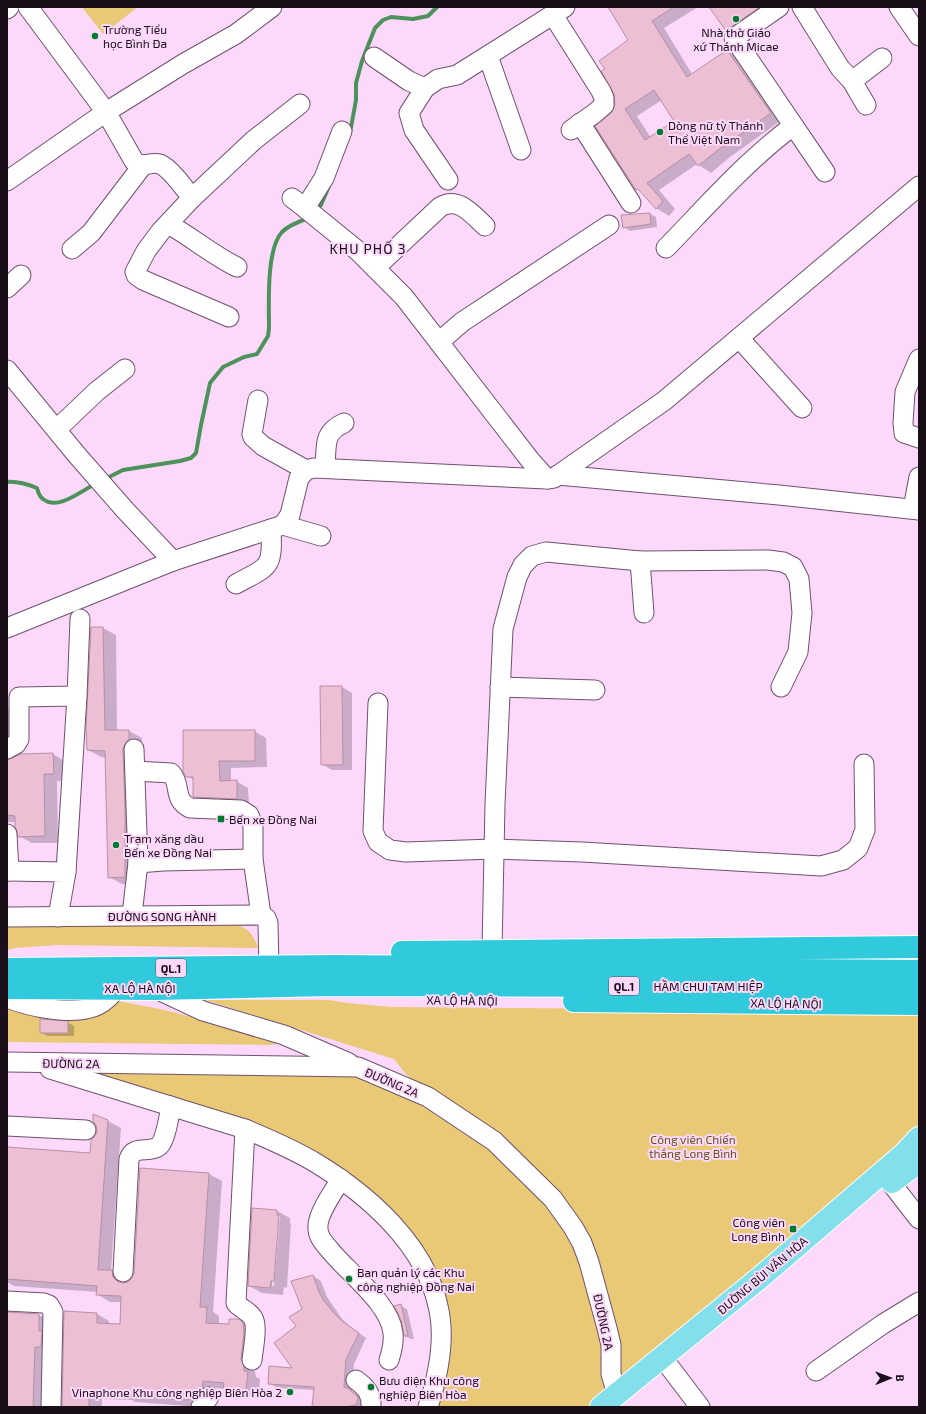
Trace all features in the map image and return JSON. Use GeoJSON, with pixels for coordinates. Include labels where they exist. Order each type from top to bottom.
{"type":"FeatureCollection","features":[{"type":"Feature","properties":{"kind":"highway","name":"XA LỘ HÀ NỘI"},"geometry":{"type":"LineString","coordinates":[[7,988],[155,989],[332,976],[353,958],[372,953],[919,947]]}},
{"type":"Feature","properties":{"kind":"highway","name":"XA LỘ HÀ NỘI"},"geometry":{"type":"LineString","coordinates":[[7,968],[269,968],[332,976],[349,996],[385,999],[918,1000]]}},
{"type":"Feature","properties":{"kind":"highway","name":"HẦM CHUI TAM HIỆP"},"geometry":{"type":"LineString","coordinates":[[332,976],[919,971]]}},
{"type":"Feature","properties":{"kind":"main road"},"geometry":{"type":"LineString","coordinates":[[895,947],[919,934]]}},
{"type":"Feature","properties":{"kind":"main road","name":"ĐƯỜNG BÙI VĂN HÒA"},"geometry":{"type":"LineString","coordinates":[[887,1178],[905,1153],[919,1138]]}},
{"type":"Feature","properties":{"kind":"main road","name":"ĐƯỜNG BÙI VĂN HÒA"},"geometry":{"type":"LineString","coordinates":[[616,1399],[665,1361],[762,1276],[887,1178],[919,1162]]}},
{"type":"Feature","properties":{"kind":"street"},"geometry":{"type":"LineString","coordinates":[[28,7],[106,112],[134,161],[142,166]]}},
{"type":"Feature","properties":{"kind":"street"},"geometry":{"type":"LineString","coordinates":[[7,181],[106,112],[236,34],[272,7]]}},
{"type":"Feature","properties":{"kind":"street"},"geometry":{"type":"LineString","coordinates":[[779,7],[734,38],[825,172]]}},
{"type":"Feature","properties":{"kind":"street"},"geometry":{"type":"LineString","coordinates":[[802,7],[840,68],[852,81],[866,105]]}},
{"type":"Feature","properties":{"kind":"street"},"geometry":{"type":"LineString","coordinates":[[898,7],[919,36]]}},
{"type":"Feature","properties":{"kind":"street"},"geometry":{"type":"LineString","coordinates":[[448,180],[414,130],[409,113],[425,88],[438,79],[457,75],[559,11],[604,98],[604,105],[575,127],[631,203]]}},
{"type":"Feature","properties":{"kind":"street"},"geometry":{"type":"LineString","coordinates":[[488,56],[521,150]]}},
{"type":"Feature","properties":{"kind":"street"},"geometry":{"type":"LineString","coordinates":[[374,57],[409,81],[425,88]]}},
{"type":"Feature","properties":{"kind":"street"},"geometry":{"type":"LineString","coordinates":[[852,81],[882,58]]}},
{"type":"Feature","properties":{"kind":"street"},"geometry":{"type":"LineString","coordinates":[[229,317],[143,280],[136,275],[135,272],[146,251],[192,198],[254,140],[300,104]]}},
{"type":"Feature","properties":{"kind":"street"},"geometry":{"type":"LineString","coordinates":[[666,248],[755,157],[771,142],[793,126]]}},
{"type":"Feature","properties":{"kind":"street"},"geometry":{"type":"LineString","coordinates":[[342,131],[324,178],[305,208],[358,251],[404,297],[530,460],[552,477]]}},
{"type":"Feature","properties":{"kind":"street"},"geometry":{"type":"LineString","coordinates":[[72,249],[91,233],[142,166],[149,163],[162,164],[192,198]]}},
{"type":"Feature","properties":{"kind":"street"},"geometry":{"type":"LineString","coordinates":[[552,477],[664,401],[919,186]]}},
{"type":"Feature","properties":{"kind":"street"},"geometry":{"type":"LineString","coordinates":[[375,268],[440,207],[446,204],[452,203],[468,210],[485,226]]}},
{"type":"Feature","properties":{"kind":"street"},"geometry":{"type":"LineString","coordinates":[[168,224],[220,258],[237,267]]}},
{"type":"Feature","properties":{"kind":"street"},"geometry":{"type":"LineString","coordinates":[[439,342],[462,322],[609,225]]}},
{"type":"Feature","properties":{"kind":"street"},"geometry":{"type":"LineString","coordinates":[[739,338],[802,408]]}},
{"type":"Feature","properties":{"kind":"street"},"geometry":{"type":"LineString","coordinates":[[919,359],[905,392],[903,424],[904,433],[919,438]]}},
{"type":"Feature","properties":{"kind":"street"},"geometry":{"type":"LineString","coordinates":[[57,429],[98,391],[125,369]]}},
{"type":"Feature","properties":{"kind":"street"},"geometry":{"type":"LineString","coordinates":[[7,370],[125,510],[173,561]]}},
{"type":"Feature","properties":{"kind":"street"},"geometry":{"type":"LineString","coordinates":[[258,400],[252,434],[253,437],[263,446],[306,470]]}},
{"type":"Feature","properties":{"kind":"street"},"geometry":{"type":"LineString","coordinates":[[325,468],[327,440],[329,434],[335,427],[344,423]]}},
{"type":"Feature","properties":{"kind":"street"},"geometry":{"type":"LineString","coordinates":[[236,584],[264,568],[270,560],[272,547],[280,525],[290,515],[299,478],[306,470],[314,468],[552,477],[779,495],[916,510],[919,477]]}},
{"type":"Feature","properties":{"kind":"street"},"geometry":{"type":"LineString","coordinates":[[7,628],[173,561],[280,525],[322,536]]}},
{"type":"Feature","properties":{"kind":"street"},"geometry":{"type":"LineString","coordinates":[[492,951],[494,849],[503,629],[517,577],[523,565],[532,556],[546,552],[640,561],[768,560],[783,562],[793,567],[799,579],[802,613],[798,652],[781,687]]}},
{"type":"Feature","properties":{"kind":"street"},"geometry":{"type":"LineString","coordinates":[[640,561],[644,613]]}},
{"type":"Feature","properties":{"kind":"street"},"geometry":{"type":"LineString","coordinates":[[58,917],[66,872],[77,696],[80,619]]}},
{"type":"Feature","properties":{"kind":"street"},"geometry":{"type":"LineString","coordinates":[[500,687],[595,690]]}},
{"type":"Feature","properties":{"kind":"street"},"geometry":{"type":"LineString","coordinates":[[7,749],[16,744],[19,739],[13,697],[77,696]]}},
{"type":"Feature","properties":{"kind":"street"},"geometry":{"type":"LineString","coordinates":[[378,703],[373,831],[378,842],[390,850],[406,852],[494,849],[582,852],[821,866],[843,860],[858,848],[865,830],[864,764]]}},
{"type":"Feature","properties":{"kind":"street"},"geometry":{"type":"LineString","coordinates":[[132,915],[138,863],[134,749]]}},
{"type":"Feature","properties":{"kind":"street"},"geometry":{"type":"LineString","coordinates":[[135,771],[171,773],[174,777],[178,796],[182,804],[190,808],[241,810],[249,815],[253,826],[253,859],[261,915],[266,918],[268,923],[269,968]]}},
{"type":"Feature","properties":{"kind":"street"},"geometry":{"type":"LineString","coordinates":[[7,834],[8,871],[66,872]]}},
{"type":"Feature","properties":{"kind":"street"},"geometry":{"type":"LineString","coordinates":[[138,863],[253,859]]}},
{"type":"Feature","properties":{"kind":"street","name":"ĐƯỜNG SONG HÀNH"},"geometry":{"type":"LineString","coordinates":[[7,918],[132,915],[261,915]]}},
{"type":"Feature","properties":{"kind":"street"},"geometry":{"type":"LineString","coordinates":[[7,998],[42,1009],[84,1009],[92,1008],[105,1001],[117,988]]}},
{"type":"Feature","properties":{"kind":"street"},"geometry":{"type":"LineString","coordinates":[[155,989],[203,1011],[284,1035],[358,1067]]}},
{"type":"Feature","properties":{"kind":"street","name":"ĐƯỜNG 2A"},"geometry":{"type":"LineString","coordinates":[[7,1062],[358,1067],[428,1097],[494,1141],[553,1199],[573,1227],[582,1243],[589,1262],[610,1340],[616,1399]]}},
{"type":"Feature","properties":{"kind":"street"},"geometry":{"type":"LineString","coordinates":[[29,1063],[245,1129],[295,1152],[341,1179],[395,1226],[414,1251],[427,1273],[434,1290],[439,1307],[441,1325],[438,1369],[428,1407]]}},
{"type":"Feature","properties":{"kind":"street"},"geometry":{"type":"LineString","coordinates":[[123,1272],[129,1159],[131,1154],[136,1151],[158,1146],[164,1138],[171,1106]]}},
{"type":"Feature","properties":{"kind":"street"},"geometry":{"type":"LineString","coordinates":[[7,1126],[86,1130]]}},
{"type":"Feature","properties":{"kind":"street"},"geometry":{"type":"LineString","coordinates":[[245,1129],[236,1303],[254,1319],[256,1326],[252,1360]]}},
{"type":"Feature","properties":{"kind":"street"},"geometry":{"type":"LineString","coordinates":[[887,1178],[919,1219]]}},
{"type":"Feature","properties":{"kind":"street"},"geometry":{"type":"LineString","coordinates":[[341,1179],[322,1213],[318,1225],[319,1237],[334,1256],[378,1302],[389,1320],[393,1332],[393,1345],[389,1360]]}},
{"type":"Feature","properties":{"kind":"street"},"geometry":{"type":"LineString","coordinates":[[7,1301],[44,1303],[49,1305],[53,1312],[51,1407]]}},
{"type":"Feature","properties":{"kind":"street"},"geometry":{"type":"LineString","coordinates":[[816,1371],[883,1324],[919,1302]]}},
{"type":"Feature","properties":{"kind":"street"},"geometry":{"type":"LineString","coordinates":[[665,1361],[700,1407]]}},
{"type":"Feature","properties":{"kind":"street"},"geometry":{"type":"LineString","coordinates":[[356,1380],[365,1386],[370,1394],[371,1407]]}},
{"type":"Feature","properties":{"kind":"green space"},"geometry":{"type":"Polygon","coordinates":[[[82,7],[138,7],[103,34],[82,7]]]}},
{"type":"Feature","properties":{"kind":"green space"},"geometry":{"type":"Polygon","coordinates":[[[207,920],[232,923],[245,928],[254,939],[258,948],[57,945],[7,950],[7,922],[207,920]]]}},
{"type":"Feature","properties":{"kind":"green space"},"geometry":{"type":"Polygon","coordinates":[[[7,999],[27,1001],[113,1000],[160,1009],[278,1038],[279,1041],[277,1044],[270,1045],[7,1042],[7,999]]]}},
{"type":"Feature","properties":{"kind":"green space","name":"Công viên Chiến thắng Long Bình"},"geometry":{"type":"Polygon","coordinates":[[[205,1000],[329,1000],[392,1007],[919,1011],[919,1126],[902,1146],[621,1381],[588,1240],[405,1073],[394,1059],[205,1000]]]}},
{"type":"Feature","properties":{"kind":"green space"},"geometry":{"type":"Polygon","coordinates":[[[55,1068],[357,1075],[426,1104],[489,1147],[548,1205],[575,1245],[600,1331],[609,1391],[588,1407],[430,1407],[443,1343],[415,1251],[343,1176],[55,1068]]]}},
{"type":"Feature","properties":{"kind":"building"},"geometry":{"type":"Polygon","coordinates":[[[608,7],[674,7],[652,21],[687,77],[727,50],[771,113],[698,166],[689,154],[647,183],[663,201],[656,209],[638,189],[636,190],[595,126],[611,113],[615,105],[614,94],[601,71],[605,69],[599,61],[628,40],[608,7]],[[654,90],[625,109],[645,140],[674,121],[654,90]]]}},
{"type":"Feature","properties":{"kind":"building","name":"Nhà thờ Giáo xứ Thánh Micae"},"geometry":{"type":"Polygon","coordinates":[[[709,7],[760,7],[726,31],[709,7]]]}},
{"type":"Feature","properties":{"kind":"building"},"geometry":{"type":"Polygon","coordinates":[[[650,213],[651,224],[623,228],[621,215],[650,213]]]}},
{"type":"Feature","properties":{"kind":"building"},"geometry":{"type":"Polygon","coordinates":[[[91,627],[103,627],[105,730],[129,730],[129,739],[123,749],[125,877],[108,878],[105,751],[87,750],[86,727],[91,627]]]}},
{"type":"Feature","properties":{"kind":"building"},"geometry":{"type":"Polygon","coordinates":[[[320,686],[342,686],[343,765],[321,765],[320,686]]]}},
{"type":"Feature","properties":{"kind":"building"},"geometry":{"type":"Polygon","coordinates":[[[183,730],[255,730],[255,761],[219,761],[220,781],[237,780],[237,799],[193,797],[193,777],[186,777],[183,771],[183,730]]]}},
{"type":"Feature","properties":{"kind":"building"},"geometry":{"type":"Polygon","coordinates":[[[53,753],[54,774],[44,774],[45,836],[18,837],[15,827],[15,816],[7,815],[7,760],[21,754],[53,753]]]}},
{"type":"Feature","properties":{"kind":"building"},"geometry":{"type":"Polygon","coordinates":[[[40,1019],[68,1021],[68,1033],[40,1033],[40,1019]]]}},
{"type":"Feature","properties":{"kind":"building"},"geometry":{"type":"Polygon","coordinates":[[[93,1114],[108,1120],[98,1270],[112,1270],[113,1277],[117,1281],[123,1283],[128,1282],[134,1273],[140,1168],[209,1173],[200,1307],[207,1307],[206,1323],[229,1324],[229,1319],[239,1319],[243,1323],[244,1332],[241,1359],[244,1371],[248,1371],[246,1390],[223,1388],[224,1383],[203,1381],[202,1389],[195,1397],[189,1397],[188,1400],[122,1395],[122,1393],[89,1392],[89,1407],[62,1407],[64,1311],[97,1313],[97,1323],[120,1324],[121,1296],[96,1295],[97,1286],[7,1279],[7,1147],[90,1153],[91,1140],[97,1131],[96,1125],[93,1121],[93,1114]]]}},
{"type":"Feature","properties":{"kind":"building"},"geometry":{"type":"Polygon","coordinates":[[[252,1208],[277,1210],[277,1215],[279,1215],[274,1281],[271,1281],[270,1288],[248,1286],[252,1208]]]}},
{"type":"Feature","properties":{"kind":"building"},"geometry":{"type":"Polygon","coordinates":[[[313,1275],[324,1301],[343,1322],[359,1333],[346,1359],[344,1387],[349,1389],[358,1397],[355,1405],[345,1407],[312,1407],[314,1387],[268,1384],[269,1366],[292,1368],[274,1343],[296,1326],[289,1317],[302,1309],[291,1281],[313,1275]]]}},
{"type":"Feature","properties":{"kind":"building"},"geometry":{"type":"Polygon","coordinates":[[[401,1304],[408,1336],[404,1336],[401,1319],[394,1306],[401,1304]]]}},
{"type":"Feature","properties":{"kind":"building"},"geometry":{"type":"Polygon","coordinates":[[[7,1312],[39,1314],[39,1331],[42,1331],[41,1347],[35,1347],[33,1407],[7,1407],[7,1312]]]}},
{"type":"Feature","properties":{"kind":"waterway"},"geometry":{"type":"LineString","coordinates":[[350,133],[356,100],[356,83],[362,61],[375,28],[383,20],[391,17],[413,19],[428,16],[437,7]]}},
{"type":"Feature","properties":{"kind":"waterway"},"geometry":{"type":"LineString","coordinates":[[316,210],[321,205],[329,186]]}},
{"type":"Feature","properties":{"kind":"waterway"},"geometry":{"type":"LineString","coordinates":[[105,479],[123,470],[180,461],[191,458],[196,453],[210,383],[223,367],[244,357],[257,354],[268,336],[271,264],[273,251],[277,240],[282,232],[288,227],[309,218]]}},
{"type":"Feature","properties":{"kind":"waterway"},"geometry":{"type":"LineString","coordinates":[[7,482],[22,483],[37,488],[43,499],[55,503],[69,499],[95,484]]}},
{"type":"Feature","properties":{"kind":"place","name":"Nhà thờ Giáo xứ Thánh Micae"},"geometry":{"type":"Point","coordinates":[736,19]}},
{"type":"Feature","properties":{"kind":"place","name":"Trường Tiểu học Bình Đa"},"geometry":{"type":"Point","coordinates":[95,36]}},
{"type":"Feature","properties":{"kind":"place","name":"Dòng nữ tỳ Thánh Thể Việt Nam"},"geometry":{"type":"Point","coordinates":[660,132]}},
{"type":"Feature","properties":{"kind":"place","name":"Bến xe Đồng Nai"},"geometry":{"type":"Point","coordinates":[221,819]}},
{"type":"Feature","properties":{"kind":"place","name":"Trạm xăng dầu Bến xe Đồng Nai"},"geometry":{"type":"Point","coordinates":[116,845]}},
{"type":"Feature","properties":{"kind":"place","name":"Công viên Long Bình"},"geometry":{"type":"Point","coordinates":[793,1229]}},
{"type":"Feature","properties":{"kind":"place","name":"Ban quản lý các Khu công nghiệp Đồng Nai"},"geometry":{"type":"Point","coordinates":[349,1279]}},
{"type":"Feature","properties":{"kind":"place","name":"Bưu điện Khu công nghiệp Biên Hòa"},"geometry":{"type":"Point","coordinates":[371,1387]}},
{"type":"Feature","properties":{"kind":"place","name":"Vinaphone Khu công nghiệp Biên Hòa 2"},"geometry":{"type":"Point","coordinates":[290,1392]}},
{"type":"Feature","properties":{"kind":"district","name":"KHU PHỐ 3"},"geometry":{"type":"Point","coordinates":[368,248]}}]}
